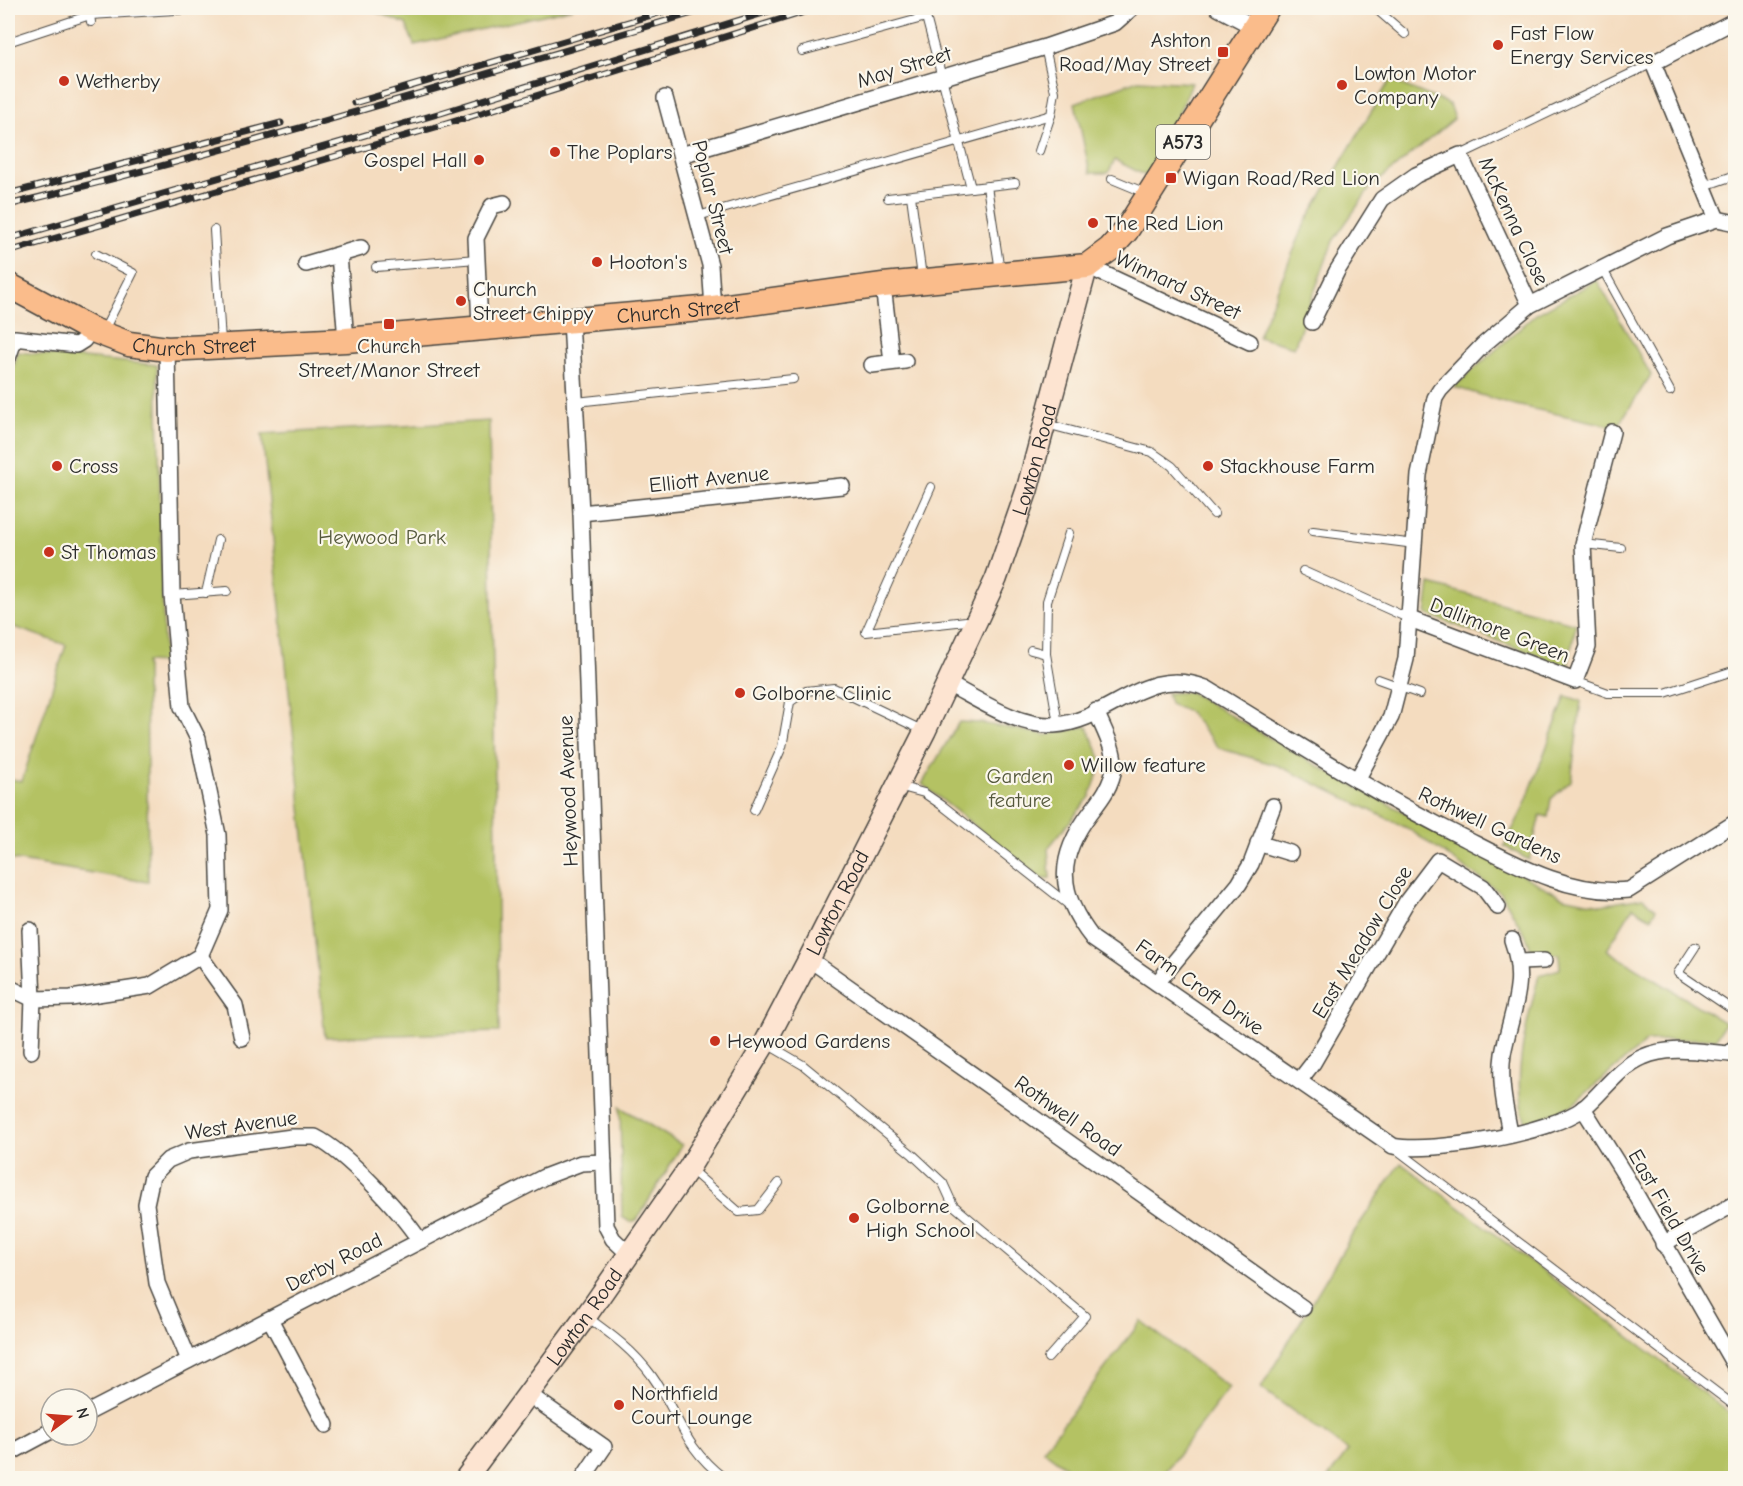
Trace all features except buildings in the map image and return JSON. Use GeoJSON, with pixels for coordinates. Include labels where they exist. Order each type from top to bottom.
{"type":"FeatureCollection","features":[{"type":"Feature","properties":{"kind":"main road","name":"A573"},"geometry":{"type":"LineString","coordinates":[[1087,266],[1118,242],[1261,17]]}},
{"type":"Feature","properties":{"kind":"main road","name":"Church Street"},"geometry":{"type":"LineString","coordinates":[[8,285],[96,331],[129,344],[167,349],[346,340],[571,318],[713,308],[883,285],[1087,266]]}},
{"type":"Feature","properties":{"kind":"main road","name":"Lowton Road"},"geometry":{"type":"LineString","coordinates":[[466,1479],[586,1316],[688,1168],[765,1043],[809,959],[925,731],[1000,568],[1027,490],[1087,266]]}},
{"type":"Feature","properties":{"kind":"street","name":"May Street"},"geometry":{"type":"LineString","coordinates":[[681,155],[1045,47],[1115,23],[1132,8]]}},
{"type":"Feature","properties":{"kind":"street"},"geometry":{"type":"LineString","coordinates":[[1218,8],[1261,17]]}},
{"type":"Feature","properties":{"kind":"street"},"geometry":{"type":"LineString","coordinates":[[1717,219],[1653,63],[1736,20]]}},
{"type":"Feature","properties":{"kind":"street","name":"Poplar Street"},"geometry":{"type":"LineString","coordinates":[[665,98],[710,265],[713,308]]}},
{"type":"Feature","properties":{"kind":"street","name":"McKenna Close"},"geometry":{"type":"LineString","coordinates":[[1312,322],[1337,271],[1382,200],[1416,175],[1460,155],[1530,305]]}},
{"type":"Feature","properties":{"kind":"street"},"geometry":{"type":"LineString","coordinates":[[480,326],[476,238],[492,206],[504,203]]}},
{"type":"Feature","properties":{"kind":"street"},"geometry":{"type":"LineString","coordinates":[[1358,780],[1390,717],[1406,659],[1419,476],[1435,398],[1483,345],[1530,305],[1601,267],[1667,236],[1717,219],[1736,223]]}},
{"type":"Feature","properties":{"kind":"street"},"geometry":{"type":"LineString","coordinates":[[306,264],[361,248]]}},
{"type":"Feature","properties":{"kind":"street"},"geometry":{"type":"LineString","coordinates":[[339,255],[346,340]]}},
{"type":"Feature","properties":{"kind":"street","name":"Winnard Street"},"geometry":{"type":"LineString","coordinates":[[1087,266],[1250,342]]}},
{"type":"Feature","properties":{"kind":"street"},"geometry":{"type":"LineString","coordinates":[[872,365],[898,362],[883,285]]}},
{"type":"Feature","properties":{"kind":"street","name":"Heywood Avenue"},"geometry":{"type":"LineString","coordinates":[[571,318],[606,1226],[613,1239],[629,1254]]}},
{"type":"Feature","properties":{"kind":"street"},"geometry":{"type":"LineString","coordinates":[[8,358],[11,337],[76,345],[96,331]]}},
{"type":"Feature","properties":{"kind":"street"},"geometry":{"type":"LineString","coordinates":[[8,987],[33,999],[71,998],[150,986],[200,956],[220,910],[218,835],[198,739],[182,707],[172,595],[167,349]]}},
{"type":"Feature","properties":{"kind":"street","name":"Dallimore Green"},"geometry":{"type":"LineString","coordinates":[[1410,619],[1575,681],[1588,647],[1583,544],[1612,432]]}},
{"type":"Feature","properties":{"kind":"street","name":"Elliott Avenue"},"geometry":{"type":"LineString","coordinates":[[580,513],[842,486]]}},
{"type":"Feature","properties":{"kind":"street","name":"Rothwell Gardens"},"geometry":{"type":"LineString","coordinates":[[1058,724],[1096,711],[1141,688],[1156,683],[1194,683],[1206,688],[1405,809],[1538,874],[1611,891],[1629,890],[1736,822]]}},
{"type":"Feature","properties":{"kind":"street"},"geometry":{"type":"LineString","coordinates":[[946,684],[1031,722],[1058,724]]}},
{"type":"Feature","properties":{"kind":"street","name":"Farm Croft Drive"},"geometry":{"type":"LineString","coordinates":[[1096,711],[1113,753],[1114,767],[1107,791],[1078,830],[1067,856],[1065,884],[1072,908],[1093,939],[1393,1146],[1413,1150],[1435,1148],[1563,1120],[1583,1108],[1629,1065],[1643,1057],[1678,1051],[1734,1054]]}},
{"type":"Feature","properties":{"kind":"street"},"geometry":{"type":"LineString","coordinates":[[1157,983],[1239,884],[1273,806]]}},
{"type":"Feature","properties":{"kind":"street"},"geometry":{"type":"LineString","coordinates":[[1258,843],[1290,853]]}},
{"type":"Feature","properties":{"kind":"street","name":"East Meadow Close"},"geometry":{"type":"LineString","coordinates":[[1299,1081],[1313,1064],[1407,901],[1438,860],[1483,887],[1498,907]]}},
{"type":"Feature","properties":{"kind":"street"},"geometry":{"type":"LineString","coordinates":[[30,930],[33,999],[31,1051]]}},
{"type":"Feature","properties":{"kind":"street"},"geometry":{"type":"LineString","coordinates":[[1510,1133],[1502,1083],[1503,1059],[1518,990],[1520,962],[1512,940]]}},
{"type":"Feature","properties":{"kind":"street"},"geometry":{"type":"LineString","coordinates":[[200,956],[236,1005],[242,1038]]}},
{"type":"Feature","properties":{"kind":"street","name":"Rothwell Road"},"geometry":{"type":"LineString","coordinates":[[809,959],[1303,1308]]}},
{"type":"Feature","properties":{"kind":"street"},"geometry":{"type":"LineString","coordinates":[[1520,962],[1544,961]]}},
{"type":"Feature","properties":{"kind":"street","name":"East Field Drive"},"geometry":{"type":"LineString","coordinates":[[1583,1108],[1736,1368]]}},
{"type":"Feature","properties":{"kind":"street","name":"West Avenue"},"geometry":{"type":"LineString","coordinates":[[189,1360],[157,1282],[146,1204],[152,1176],[168,1160],[177,1155],[212,1147],[315,1137],[336,1152],[399,1211],[420,1241]]}},
{"type":"Feature","properties":{"kind":"street","name":"Derby Road"},"geometry":{"type":"LineString","coordinates":[[99,1407],[544,1177],[581,1163],[604,1162]]}},
{"type":"Feature","properties":{"kind":"street"},"geometry":{"type":"LineString","coordinates":[[1663,1244],[1736,1203]]}},
{"type":"Feature","properties":{"kind":"street"},"geometry":{"type":"LineString","coordinates":[[270,1319],[326,1425]]}},
{"type":"Feature","properties":{"kind":"street"},"geometry":{"type":"LineString","coordinates":[[528,1394],[604,1447],[583,1479]]}},
{"type":"Feature","properties":{"kind":"street"},"geometry":{"type":"LineString","coordinates":[[8,1454],[39,1437]]}},
{"type":"Feature","properties":{"kind":"lane"},"geometry":{"type":"LineString","coordinates":[[8,42],[90,15],[210,8]]}},
{"type":"Feature","properties":{"kind":"lane"},"geometry":{"type":"LineString","coordinates":[[1375,8],[1405,34]]}},
{"type":"Feature","properties":{"kind":"lane"},"geometry":{"type":"LineString","coordinates":[[802,51],[926,17],[961,141],[971,188]]}},
{"type":"Feature","properties":{"kind":"lane"},"geometry":{"type":"LineString","coordinates":[[1039,151],[1051,115],[1055,92],[1045,47]]}},
{"type":"Feature","properties":{"kind":"lane","name":"McKenna Close"},"geometry":{"type":"LineString","coordinates":[[1460,155],[1653,63]]}},
{"type":"Feature","properties":{"kind":"lane"},"geometry":{"type":"LineString","coordinates":[[698,216],[1051,115]]}},
{"type":"Feature","properties":{"kind":"lane"},"geometry":{"type":"LineString","coordinates":[[1704,186],[1736,175]]}},
{"type":"Feature","properties":{"kind":"lane"},"geometry":{"type":"LineString","coordinates":[[1112,179],[1150,195]]}},
{"type":"Feature","properties":{"kind":"lane"},"geometry":{"type":"LineString","coordinates":[[888,198],[1015,183]]}},
{"type":"Feature","properties":{"kind":"lane"},"geometry":{"type":"LineString","coordinates":[[987,186],[1000,273]]}},
{"type":"Feature","properties":{"kind":"lane"},"geometry":{"type":"LineString","coordinates":[[911,195],[923,281]]}},
{"type":"Feature","properties":{"kind":"lane"},"geometry":{"type":"LineString","coordinates":[[214,230],[221,347]]}},
{"type":"Feature","properties":{"kind":"lane"},"geometry":{"type":"LineString","coordinates":[[96,254],[133,273],[96,331]]}},
{"type":"Feature","properties":{"kind":"lane"},"geometry":{"type":"LineString","coordinates":[[376,267],[477,259]]}},
{"type":"Feature","properties":{"kind":"lane"},"geometry":{"type":"LineString","coordinates":[[1601,267],[1616,303],[1670,391]]}},
{"type":"Feature","properties":{"kind":"lane"},"geometry":{"type":"LineString","coordinates":[[576,402],[793,379]]}},
{"type":"Feature","properties":{"kind":"lane"},"geometry":{"type":"LineString","coordinates":[[1044,424],[1152,452],[1172,466],[1214,514]]}},
{"type":"Feature","properties":{"kind":"lane"},"geometry":{"type":"LineString","coordinates":[[931,487],[866,632],[976,620]]}},
{"type":"Feature","properties":{"kind":"lane"},"geometry":{"type":"LineString","coordinates":[[1313,531],[1415,544]]}},
{"type":"Feature","properties":{"kind":"lane"},"geometry":{"type":"LineString","coordinates":[[1058,724],[1046,654],[1047,600],[1069,533]]}},
{"type":"Feature","properties":{"kind":"lane"},"geometry":{"type":"LineString","coordinates":[[206,593],[218,540]]}},
{"type":"Feature","properties":{"kind":"lane"},"geometry":{"type":"LineString","coordinates":[[1583,544],[1621,548]]}},
{"type":"Feature","properties":{"kind":"lane"},"geometry":{"type":"LineString","coordinates":[[1303,571],[1410,619]]}},
{"type":"Feature","properties":{"kind":"lane"},"geometry":{"type":"LineString","coordinates":[[172,595],[226,591]]}},
{"type":"Feature","properties":{"kind":"lane"},"geometry":{"type":"LineString","coordinates":[[1031,650],[1046,654]]}},
{"type":"Feature","properties":{"kind":"lane","name":"Dallimore Green"},"geometry":{"type":"LineString","coordinates":[[1575,681],[1608,693],[1665,693],[1736,670]]}},
{"type":"Feature","properties":{"kind":"lane"},"geometry":{"type":"LineString","coordinates":[[1378,679],[1420,694]]}},
{"type":"Feature","properties":{"kind":"lane"},"geometry":{"type":"LineString","coordinates":[[754,810],[782,747],[790,702],[806,691],[834,688],[925,731]]}},
{"type":"Feature","properties":{"kind":"lane"},"geometry":{"type":"LineString","coordinates":[[896,785],[924,793],[943,806],[1072,908]]}},
{"type":"Feature","properties":{"kind":"lane"},"geometry":{"type":"LineString","coordinates":[[1695,947],[1678,973],[1736,1012]]}},
{"type":"Feature","properties":{"kind":"lane"},"geometry":{"type":"LineString","coordinates":[[765,1043],[803,1065],[913,1155],[943,1183],[952,1206],[1085,1316],[1048,1358]]}},
{"type":"Feature","properties":{"kind":"lane"},"geometry":{"type":"LineString","coordinates":[[1393,1146],[1736,1407]]}},
{"type":"Feature","properties":{"kind":"lane"},"geometry":{"type":"LineString","coordinates":[[688,1168],[739,1212],[758,1210],[779,1183]]}},
{"type":"Feature","properties":{"kind":"lane"},"geometry":{"type":"LineString","coordinates":[[586,1316],[624,1344],[653,1377],[692,1448],[724,1479]]}},
{"type":"Feature","properties":{"kind":"green space"},"geometry":{"type":"Polygon","coordinates":[[[366,8],[573,8],[414,45],[406,24],[366,8]]]}},
{"type":"Feature","properties":{"kind":"green space"},"geometry":{"type":"Polygon","coordinates":[[[1138,80],[1192,83],[1150,178],[1115,160],[1108,173],[1090,173],[1075,103],[1138,80]]]}},
{"type":"Feature","properties":{"kind":"green space"},"geometry":{"type":"Polygon","coordinates":[[[1390,80],[1449,104],[1454,119],[1370,188],[1333,241],[1294,347],[1258,337],[1305,223],[1390,80]]]}},
{"type":"Feature","properties":{"kind":"green space"},"geometry":{"type":"Polygon","coordinates":[[[1597,280],[1651,375],[1617,427],[1511,404],[1454,387],[1536,314],[1597,280]]]}},
{"type":"Feature","properties":{"kind":"green space"},"geometry":{"type":"Polygon","coordinates":[[[18,352],[157,365],[164,663],[146,662],[148,882],[8,859],[8,779],[22,781],[66,645],[8,625],[8,387],[18,352]]]}},
{"type":"Feature","properties":{"kind":"green space","name":"Heywood Park"},"geometry":{"type":"Polygon","coordinates":[[[489,421],[499,1032],[325,1037],[262,434],[489,421]]]}},
{"type":"Feature","properties":{"kind":"green space"},"geometry":{"type":"Polygon","coordinates":[[[1430,584],[1576,624],[1568,667],[1426,614],[1430,584]]]}},
{"type":"Feature","properties":{"kind":"green space"},"geometry":{"type":"Polygon","coordinates":[[[1190,692],[1327,771],[1563,897],[1601,905],[1643,898],[1656,909],[1651,918],[1633,907],[1607,950],[1725,1023],[1716,1038],[1647,1041],[1571,1106],[1527,1124],[1519,1090],[1522,1050],[1539,975],[1560,969],[1559,954],[1533,954],[1526,936],[1501,893],[1407,828],[1279,766],[1219,748],[1189,712],[1170,704],[1167,693],[1190,692]]]}},
{"type":"Feature","properties":{"kind":"green space"},"geometry":{"type":"Polygon","coordinates":[[[1566,696],[1581,701],[1571,781],[1551,799],[1548,817],[1540,815],[1529,860],[1504,846],[1523,809],[1566,696]]]}},
{"type":"Feature","properties":{"kind":"green space","name":"Garden feature"},"geometry":{"type":"Polygon","coordinates":[[[959,722],[980,723],[1047,735],[1087,726],[1102,761],[1090,797],[1048,848],[1050,878],[1042,879],[922,784],[959,722]]]}},
{"type":"Feature","properties":{"kind":"green space"},"geometry":{"type":"Polygon","coordinates":[[[620,1107],[682,1145],[637,1220],[630,1222],[622,1217],[620,1107]]]}},
{"type":"Feature","properties":{"kind":"green space"},"geometry":{"type":"Polygon","coordinates":[[[1401,1163],[1735,1417],[1735,1478],[1328,1478],[1348,1451],[1261,1388],[1352,1235],[1401,1163]]]}},
{"type":"Feature","properties":{"kind":"green space"},"geometry":{"type":"Polygon","coordinates":[[[1141,1321],[1229,1388],[1160,1478],[1080,1478],[1043,1450],[1141,1321]]]}},
{"type":"Feature","properties":{"kind":"railway"},"geometry":{"type":"LineString","coordinates":[[8,205],[272,136],[710,8]]}},
{"type":"Feature","properties":{"kind":"railway"},"geometry":{"type":"LineString","coordinates":[[8,239],[441,113],[779,8]]}},
{"type":"Feature","properties":{"kind":"railway"},"geometry":{"type":"LineString","coordinates":[[8,252],[446,124],[817,8]]}},
{"type":"Feature","properties":{"kind":"railway"},"geometry":{"type":"LineString","coordinates":[[354,103],[662,12]]}},
{"type":"Feature","properties":{"kind":"railway"},"geometry":{"type":"LineString","coordinates":[[8,194],[281,123]]}},
{"type":"Feature","properties":{"kind":"place","name":"Fast Flow Energy Services"},"geometry":{"type":"Point","coordinates":[1498,45]}},
{"type":"Feature","properties":{"kind":"place","name":"Ashton Road/May Street"},"geometry":{"type":"Point","coordinates":[1223,52]}},
{"type":"Feature","properties":{"kind":"place","name":"Wetherby"},"geometry":{"type":"Point","coordinates":[64,81]}},
{"type":"Feature","properties":{"kind":"place","name":"Lowton Motor Company"},"geometry":{"type":"Point","coordinates":[1342,85]}},
{"type":"Feature","properties":{"kind":"place","name":"The Poplars"},"geometry":{"type":"Point","coordinates":[555,152]}},
{"type":"Feature","properties":{"kind":"place","name":"Gospel Hall"},"geometry":{"type":"Point","coordinates":[479,160]}},
{"type":"Feature","properties":{"kind":"place","name":"Wigan Road/Red Lion"},"geometry":{"type":"Point","coordinates":[1171,178]}},
{"type":"Feature","properties":{"kind":"place","name":"The Red Lion"},"geometry":{"type":"Point","coordinates":[1093,223]}},
{"type":"Feature","properties":{"kind":"place","name":"Hooton's"},"geometry":{"type":"Point","coordinates":[597,262]}},
{"type":"Feature","properties":{"kind":"place","name":"Church Street Chippy"},"geometry":{"type":"Point","coordinates":[461,301]}},
{"type":"Feature","properties":{"kind":"place","name":"Church Street/Manor Street"},"geometry":{"type":"Point","coordinates":[389,324]}},
{"type":"Feature","properties":{"kind":"place","name":"Cross"},"geometry":{"type":"Point","coordinates":[57,466]}},
{"type":"Feature","properties":{"kind":"place","name":"Stackhouse Farm"},"geometry":{"type":"Point","coordinates":[1208,466]}},
{"type":"Feature","properties":{"kind":"place","name":"St Thomas"},"geometry":{"type":"Point","coordinates":[49,552]}},
{"type":"Feature","properties":{"kind":"place","name":"Golborne Clinic"},"geometry":{"type":"Point","coordinates":[740,693]}},
{"type":"Feature","properties":{"kind":"place","name":"Willow feature"},"geometry":{"type":"Point","coordinates":[1069,765]}},
{"type":"Feature","properties":{"kind":"place","name":"Heywood Gardens"},"geometry":{"type":"Point","coordinates":[715,1041]}},
{"type":"Feature","properties":{"kind":"place","name":"Golborne High School"},"geometry":{"type":"Point","coordinates":[854,1218]}},
{"type":"Feature","properties":{"kind":"place","name":"Northfield Court Lounge"},"geometry":{"type":"Point","coordinates":[619,1405]}}]}
